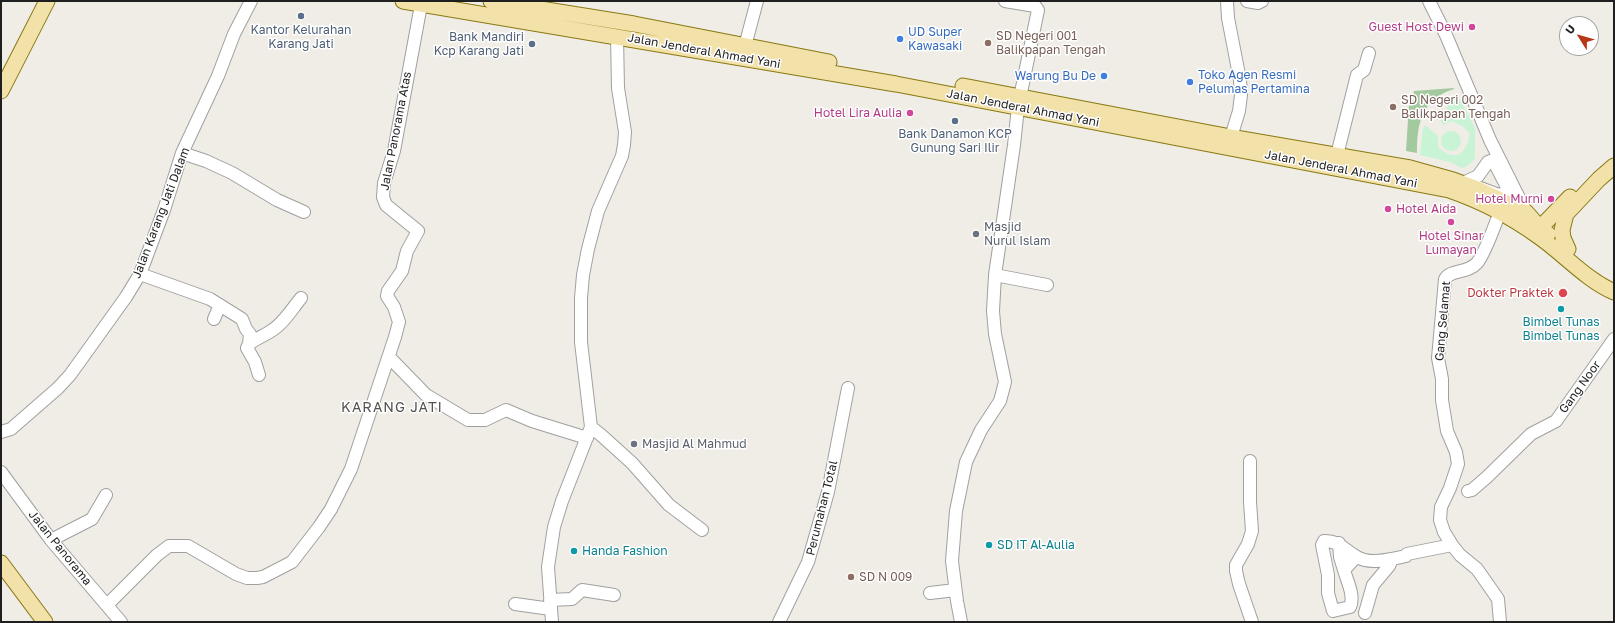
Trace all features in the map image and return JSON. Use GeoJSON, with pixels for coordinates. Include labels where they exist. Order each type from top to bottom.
{"type":"FeatureCollection","features":[{"type":"Feature","properties":{"kind":"main road"},"geometry":{"type":"LineString","coordinates":[[1,91],[47,1]]}},
{"type":"Feature","properties":{"kind":"main road","name":"Jalan Jenderal Ahmad Yani"},"geometry":{"type":"LineString","coordinates":[[403,1],[896,84],[1019,102],[1231,137],[1410,168],[1453,180],[1488,193],[1526,212],[1540,228],[1596,271],[1614,281]]}},
{"type":"Feature","properties":{"kind":"main road","name":"Jalan Jenderal Ahmad Yani"},"geometry":{"type":"LineString","coordinates":[[491,1],[634,24],[886,73],[1019,102],[1449,190],[1474,199],[1500,212],[1538,236],[1592,279],[1614,292]]}},
{"type":"Feature","properties":{"kind":"main road"},"geometry":{"type":"LineString","coordinates":[[1540,228],[1593,174],[1614,155]]}},
{"type":"Feature","properties":{"kind":"main road"},"geometry":{"type":"LineString","coordinates":[[1568,249],[1563,238],[1562,230],[1566,214],[1599,179],[1614,166]]}},
{"type":"Feature","properties":{"kind":"main road"},"geometry":{"type":"LineString","coordinates":[[1,563],[45,622]]}},
{"type":"Feature","properties":{"kind":"street","name":"Jalan Karang Jati Dalam"},"geometry":{"type":"LineString","coordinates":[[1,432],[11,429],[48,397],[70,375],[126,297],[140,274],[164,210],[182,153],[218,76],[234,34],[251,1]]}},
{"type":"Feature","properties":{"kind":"street"},"geometry":{"type":"LineString","coordinates":[[745,46],[757,1]]}},
{"type":"Feature","properties":{"kind":"street"},"geometry":{"type":"LineString","coordinates":[[962,622],[955,590],[952,561],[956,511],[966,462],[980,430],[1000,401],[1005,382],[995,334],[993,311],[995,275],[1019,102],[1038,10],[1036,6],[1005,1]]}},
{"type":"Feature","properties":{"kind":"street"},"geometry":{"type":"LineString","coordinates":[[1227,1],[1228,18],[1240,80],[1241,95],[1239,111],[1231,137]]}},
{"type":"Feature","properties":{"kind":"street"},"geometry":{"type":"LineString","coordinates":[[1247,1],[1258,3],[1262,1]]}},
{"type":"Feature","properties":{"kind":"street"},"geometry":{"type":"LineString","coordinates":[[1429,1],[1446,36],[1490,140],[1526,212]]}},
{"type":"Feature","properties":{"kind":"street","name":"Jalan Panorama Atas"},"geometry":{"type":"LineString","coordinates":[[107,605],[157,555],[169,546],[188,546],[236,574],[246,578],[257,578],[263,576],[292,562],[319,528],[331,509],[351,469],[389,357],[399,322],[394,307],[387,296],[388,292],[402,271],[407,251],[418,231],[386,204],[383,197],[384,182],[394,151],[421,5]]}},
{"type":"Feature","properties":{"kind":"street"},"geometry":{"type":"LineString","coordinates":[[552,622],[548,567],[554,527],[562,500],[589,432],[581,342],[581,298],[588,249],[598,211],[622,156],[624,145],[625,132],[618,88],[617,36]]}},
{"type":"Feature","properties":{"kind":"street"},"geometry":{"type":"LineString","coordinates":[[1337,155],[1357,75],[1364,70],[1369,53]]}},
{"type":"Feature","properties":{"kind":"street"},"geometry":{"type":"LineString","coordinates":[[1453,180],[1476,166],[1486,153],[1490,140]]}},
{"type":"Feature","properties":{"kind":"street"},"geometry":{"type":"LineString","coordinates":[[182,153],[206,161],[232,173],[277,200],[304,212]]}},
{"type":"Feature","properties":{"kind":"street","name":"Gang Selamat"},"geometry":{"type":"LineString","coordinates":[[1500,212],[1477,263],[1468,270],[1446,276],[1444,282],[1438,358],[1442,380],[1442,400],[1447,431],[1453,444],[1458,464],[1450,488],[1441,507],[1440,520],[1444,532],[1452,545],[1460,555],[1477,568],[1498,599],[1500,622]]}},
{"type":"Feature","properties":{"kind":"street"},"geometry":{"type":"LineString","coordinates":[[140,274],[174,288],[203,296],[242,319],[250,334],[250,344]]}},
{"type":"Feature","properties":{"kind":"street"},"geometry":{"type":"LineString","coordinates":[[995,275],[1048,285]]}},
{"type":"Feature","properties":{"kind":"street"},"geometry":{"type":"LineString","coordinates":[[259,375],[255,362],[247,348],[258,337],[271,331],[279,325],[301,298]]}},
{"type":"Feature","properties":{"kind":"street"},"geometry":{"type":"LineString","coordinates":[[214,320],[220,306]]}},
{"type":"Feature","properties":{"kind":"street","name":"Gang Noor"},"geometry":{"type":"LineString","coordinates":[[1468,491],[1472,490],[1487,477],[1531,434],[1556,421],[1614,339]]}},
{"type":"Feature","properties":{"kind":"street"},"geometry":{"type":"LineString","coordinates":[[389,357],[426,395],[468,420],[485,420],[506,410],[532,421],[601,435],[632,463],[669,505],[702,530]]}},
{"type":"Feature","properties":{"kind":"street","name":"Perumahan Total"},"geometry":{"type":"LineString","coordinates":[[779,622],[810,555],[828,492],[848,388]]}},
{"type":"Feature","properties":{"kind":"street"},"geometry":{"type":"LineString","coordinates":[[1250,461],[1252,531],[1248,544],[1236,565],[1236,571],[1252,622]]}},
{"type":"Feature","properties":{"kind":"street","name":"Jalan Panorama"},"geometry":{"type":"LineString","coordinates":[[1,472],[52,540],[121,622]]}},
{"type":"Feature","properties":{"kind":"street"},"geometry":{"type":"LineString","coordinates":[[52,540],[92,519],[106,495]]}},
{"type":"Feature","properties":{"kind":"street"},"geometry":{"type":"LineString","coordinates":[[1339,543],[1340,557],[1349,583],[1352,602],[1350,607],[1333,611],[1328,593],[1328,576],[1322,545],[1324,541],[1339,543],[1356,557],[1366,560],[1392,559],[1406,556],[1407,554],[1452,545]]}},
{"type":"Feature","properties":{"kind":"street"},"geometry":{"type":"LineString","coordinates":[[1344,570],[1356,557]]}},
{"type":"Feature","properties":{"kind":"street"},"geometry":{"type":"LineString","coordinates":[[1365,613],[1373,585],[1389,566],[1392,559]]}},
{"type":"Feature","properties":{"kind":"street"},"geometry":{"type":"LineString","coordinates":[[515,604],[551,605],[572,599],[582,590],[614,595]]}},
{"type":"Feature","properties":{"kind":"street"},"geometry":{"type":"LineString","coordinates":[[930,593],[955,590]]}},
{"type":"Feature","properties":{"kind":"green space"},"geometry":{"type":"Polygon","coordinates":[[[1454,88],[1434,99],[1423,114],[1418,132],[1417,153],[1406,151],[1409,104],[1417,97],[1413,96],[1414,91],[1454,88]]]}},
{"type":"Feature","properties":{"kind":"green space"},"geometry":{"type":"Polygon","coordinates":[[[1458,96],[1475,128],[1475,159],[1467,166],[1462,168],[1450,162],[1420,155],[1423,129],[1425,125],[1438,136],[1438,147],[1444,152],[1454,155],[1462,152],[1466,147],[1470,134],[1459,124],[1451,121],[1444,125],[1438,118],[1447,109],[1448,100],[1458,96]]]}},
{"type":"Feature","properties":{"kind":"green space"},"geometry":{"type":"Polygon","coordinates":[[[1451,131],[1458,134],[1461,141],[1458,148],[1451,151],[1444,148],[1441,141],[1444,134],[1451,131]]]}},
{"type":"Feature","properties":{"kind":"place","name":"Kantor Kelurahan Karang Jati"},"geometry":{"type":"Point","coordinates":[301,16]}},
{"type":"Feature","properties":{"kind":"place","name":"Guest Host Dewi"},"geometry":{"type":"Point","coordinates":[1472,27]}},
{"type":"Feature","properties":{"kind":"place","name":"UD Super Kawasaki"},"geometry":{"type":"Point","coordinates":[900,39]}},
{"type":"Feature","properties":{"kind":"place","name":"SD Negeri 001 Balikpapan Tengah"},"geometry":{"type":"Point","coordinates":[988,43]}},
{"type":"Feature","properties":{"kind":"place","name":"Bank Mandiri Kcp Karang Jati"},"geometry":{"type":"Point","coordinates":[532,44]}},
{"type":"Feature","properties":{"kind":"place","name":"Warung Bu De"},"geometry":{"type":"Point","coordinates":[1104,76]}},
{"type":"Feature","properties":{"kind":"place","name":"Toko Agen Resmi Pelumas Pertamina"},"geometry":{"type":"Point","coordinates":[1190,82]}},
{"type":"Feature","properties":{"kind":"place","name":"SD Negeri 002 Balikpapan Tengah"},"geometry":{"type":"Point","coordinates":[1393,107]}},
{"type":"Feature","properties":{"kind":"place","name":"Hotel Lira Aulia"},"geometry":{"type":"Point","coordinates":[910,113]}},
{"type":"Feature","properties":{"kind":"place","name":"Bank Danamon KCP Gunung Sari Ilir"},"geometry":{"type":"Point","coordinates":[955,121]}},
{"type":"Feature","properties":{"kind":"place","name":"Hotel Murni"},"geometry":{"type":"Point","coordinates":[1551,199]}},
{"type":"Feature","properties":{"kind":"place","name":"Hotel Aida"},"geometry":{"type":"Point","coordinates":[1388,209]}},
{"type":"Feature","properties":{"kind":"place","name":"Hotel Sinar Lumayan"},"geometry":{"type":"Point","coordinates":[1451,222]}},
{"type":"Feature","properties":{"kind":"place","name":"Masjid Nurul Islam"},"geometry":{"type":"Point","coordinates":[976,234]}},
{"type":"Feature","properties":{"kind":"place","name":"Dokter Praktek"},"geometry":{"type":"Point","coordinates":[1563,293]}},
{"type":"Feature","properties":{"kind":"place","name":"Bimbel Tunas Bimbel Tunas"},"geometry":{"type":"Point","coordinates":[1561,309]}},
{"type":"Feature","properties":{"kind":"place","name":"Masjid Al Mahmud"},"geometry":{"type":"Point","coordinates":[634,444]}},
{"type":"Feature","properties":{"kind":"place","name":"SD IT Al-Aulia"},"geometry":{"type":"Point","coordinates":[989,545]}},
{"type":"Feature","properties":{"kind":"place","name":"Handa Fashion"},"geometry":{"type":"Point","coordinates":[574,551]}},
{"type":"Feature","properties":{"kind":"place","name":"SD N 009"},"geometry":{"type":"Point","coordinates":[851,577]}},
{"type":"Feature","properties":{"kind":"district","name":"KARANG JATI"},"geometry":{"type":"Point","coordinates":[392,408]}}]}
